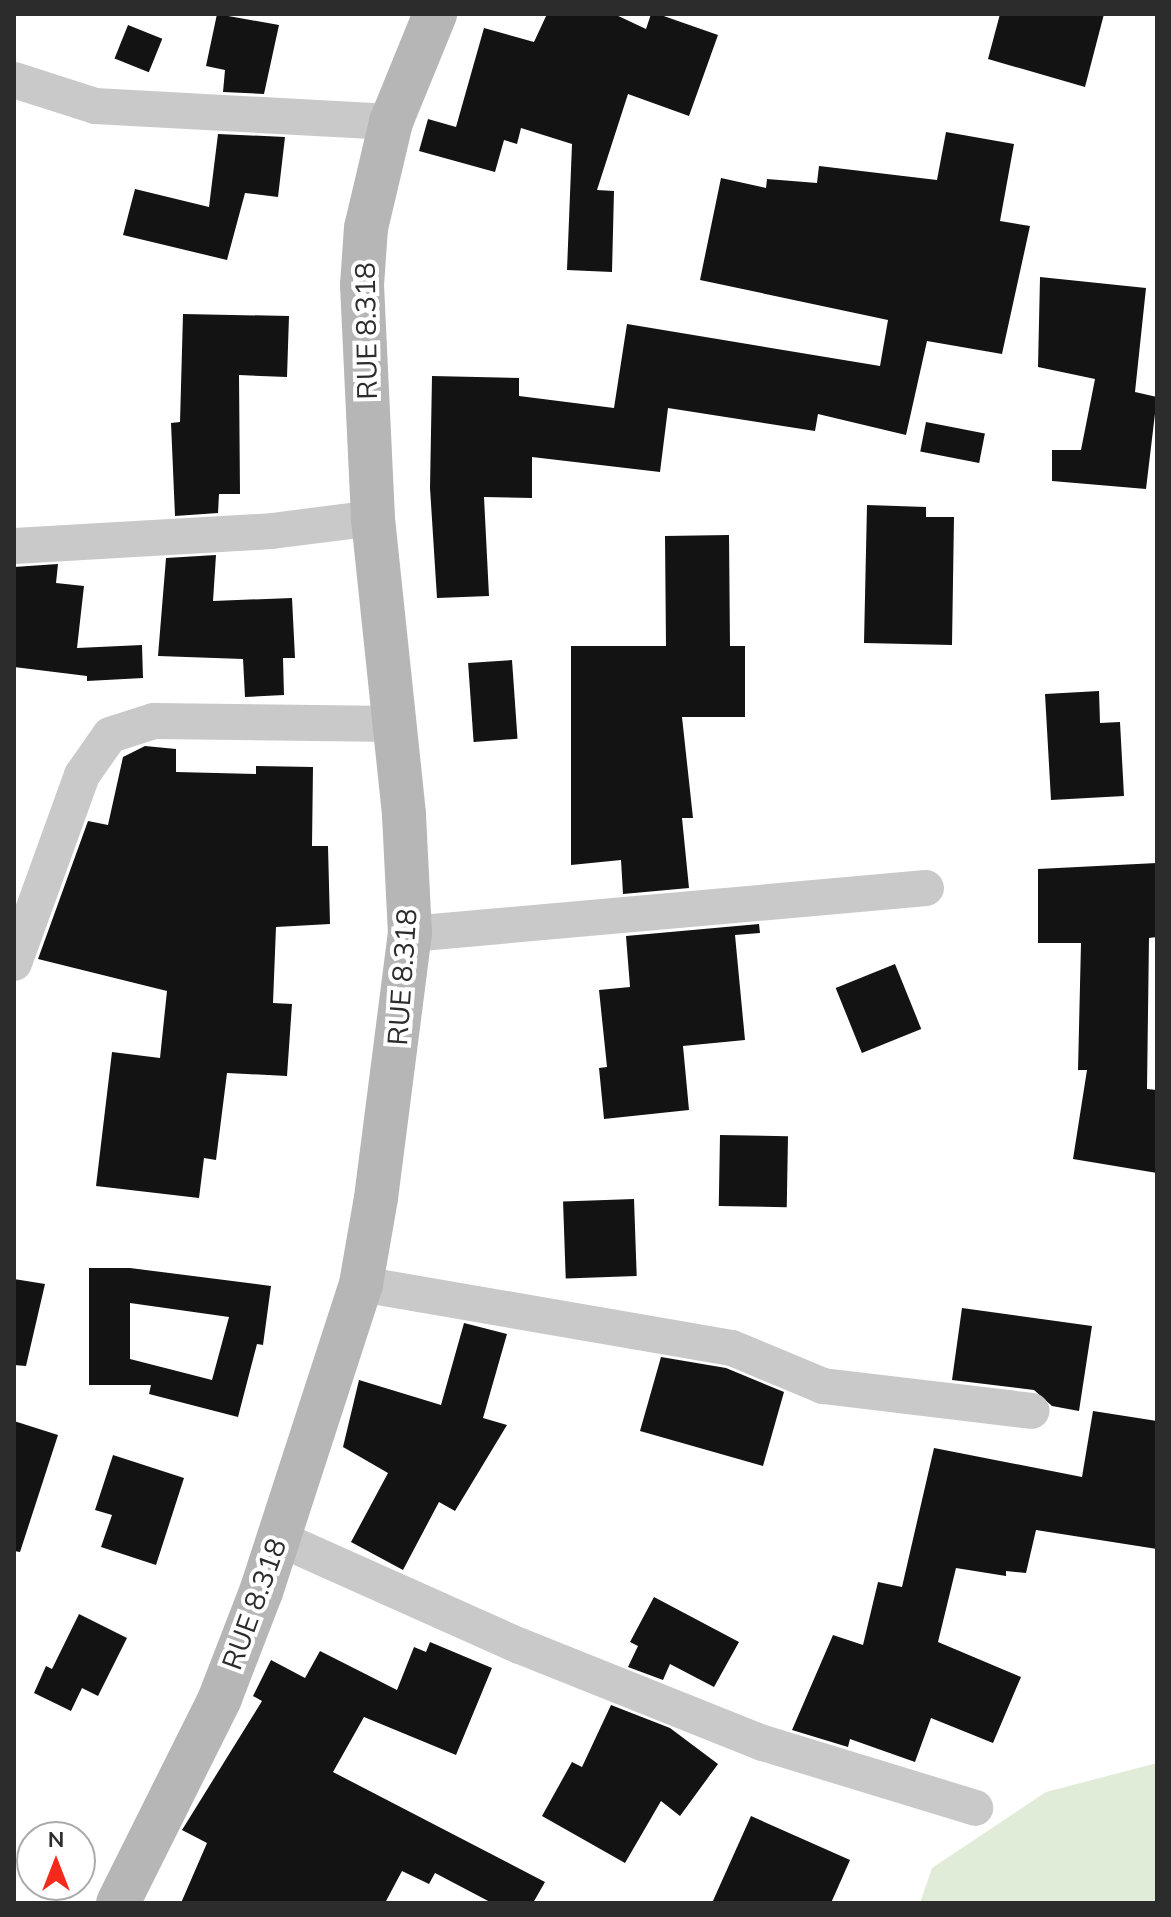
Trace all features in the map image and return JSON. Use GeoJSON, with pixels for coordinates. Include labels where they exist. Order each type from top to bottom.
{"type":"FeatureCollection","features":[{"type":"Feature","properties":{"kind":"main road","name":"RUE 8.318"},"geometry":{"type":"LineString","coordinates":[[118,1903],[220,1698],[278,1538],[361,1284],[410,934],[395,724],[373,518],[362,285],[366,228],[391,122],[435,14]]}},
{"type":"Feature","properties":{"kind":"street"},"geometry":{"type":"LineString","coordinates":[[14,80],[95,106],[391,122]]}},
{"type":"Feature","properties":{"kind":"street"},"geometry":{"type":"LineString","coordinates":[[14,546],[272,531],[373,518]]}},
{"type":"Feature","properties":{"kind":"street"},"geometry":{"type":"LineString","coordinates":[[14,963],[82,775],[110,735],[154,721],[395,724]]}},
{"type":"Feature","properties":{"kind":"street"},"geometry":{"type":"LineString","coordinates":[[410,934],[926,888]]}},
{"type":"Feature","properties":{"kind":"street"},"geometry":{"type":"LineString","coordinates":[[361,1284],[732,1348],[823,1386],[1032,1411]]}},
{"type":"Feature","properties":{"kind":"street"},"geometry":{"type":"LineString","coordinates":[[278,1538],[520,1646],[763,1743],[975,1808]]}},
{"type":"Feature","properties":{"kind":"green space"},"geometry":{"type":"Polygon","coordinates":[[[1157,1763],[1157,1903],[920,1903],[932,1868],[1046,1792],[1157,1763]]]}},
{"type":"Feature","properties":{"kind":"building"},"geometry":{"type":"Polygon","coordinates":[[[217,14],[279,25],[264,94],[223,92],[225,70],[206,66],[217,14]]]}},
{"type":"Feature","properties":{"kind":"building"},"geometry":{"type":"Polygon","coordinates":[[[547,14],[614,14],[646,29],[651,14],[658,14],[718,35],[689,116],[628,94],[597,190],[614,191],[612,272],[567,270],[572,144],[521,128],[517,144],[504,140],[495,172],[419,151],[428,119],[456,127],[484,28],[534,42],[547,14]]]}},
{"type":"Feature","properties":{"kind":"building"},"geometry":{"type":"Polygon","coordinates":[[[1000,14],[1104,14],[1085,87],[988,59],[1000,14]]]}},
{"type":"Feature","properties":{"kind":"building"},"geometry":{"type":"Polygon","coordinates":[[[128,25],[162,39],[149,72],[115,58],[128,25]]]}},
{"type":"Feature","properties":{"kind":"building"},"geometry":{"type":"Polygon","coordinates":[[[946,132],[1014,144],[1000,221],[1030,226],[1002,354],[927,341],[906,435],[818,414],[815,431],[668,408],[660,472],[532,457],[532,498],[484,497],[489,596],[437,598],[430,488],[432,376],[519,378],[519,396],[614,408],[627,324],[880,366],[888,320],[700,280],[721,178],[766,188],[767,179],[817,183],[819,166],[937,180],[946,132]]]}},
{"type":"Feature","properties":{"kind":"building"},"geometry":{"type":"Polygon","coordinates":[[[218,134],[285,137],[278,197],[245,193],[227,260],[123,235],[135,189],[209,207],[218,134]]]}},
{"type":"Feature","properties":{"kind":"building"},"geometry":{"type":"Polygon","coordinates":[[[1040,277],[1146,288],[1135,392],[1157,397],[1146,489],[1052,481],[1052,450],[1081,450],[1095,379],[1038,367],[1040,277]]]}},
{"type":"Feature","properties":{"kind":"building"},"geometry":{"type":"Polygon","coordinates":[[[183,314],[289,316],[287,377],[239,375],[240,494],[219,494],[218,513],[175,516],[171,423],[180,422],[183,314]]]}},
{"type":"Feature","properties":{"kind":"building"},"geometry":{"type":"Polygon","coordinates":[[[926,422],[985,433],[979,463],[920,451],[926,422]]]}},
{"type":"Feature","properties":{"kind":"building"},"geometry":{"type":"Polygon","coordinates":[[[867,505],[926,507],[926,517],[954,517],[952,645],[864,643],[867,505]]]}},
{"type":"Feature","properties":{"kind":"building"},"geometry":{"type":"Polygon","coordinates":[[[729,535],[730,646],[745,646],[745,717],[682,717],[693,818],[682,818],[689,888],[623,894],[621,860],[571,865],[571,646],[666,646],[665,536],[729,535]]]}},
{"type":"Feature","properties":{"kind":"building"},"geometry":{"type":"Polygon","coordinates":[[[216,555],[213,601],[292,598],[295,658],[283,658],[284,695],[245,697],[243,659],[158,656],[166,558],[216,555]]]}},
{"type":"Feature","properties":{"kind":"building"},"geometry":{"type":"Polygon","coordinates":[[[58,564],[56,583],[84,586],[77,648],[142,645],[143,678],[87,681],[87,676],[14,667],[14,567],[58,564]]]}},
{"type":"Feature","properties":{"kind":"building"},"geometry":{"type":"Polygon","coordinates":[[[512,660],[518,739],[474,742],[468,663],[512,660]]]}},
{"type":"Feature","properties":{"kind":"building"},"geometry":{"type":"Polygon","coordinates":[[[1099,691],[1100,723],[1120,722],[1124,796],[1051,800],[1045,694],[1099,691]]]}},
{"type":"Feature","properties":{"kind":"building"},"geometry":{"type":"Polygon","coordinates":[[[145,746],[176,749],[176,772],[256,774],[256,766],[313,767],[312,846],[328,846],[330,924],[276,927],[273,1003],[292,1004],[287,1076],[227,1073],[216,1160],[204,1158],[199,1198],[96,1186],[112,1052],[160,1058],[167,991],[38,959],[88,821],[108,825],[123,757],[145,746]]]}},
{"type":"Feature","properties":{"kind":"building"},"geometry":{"type":"Polygon","coordinates":[[[1157,863],[1157,937],[1149,938],[1147,1089],[1157,1090],[1157,1173],[1073,1159],[1087,1070],[1078,1070],[1081,943],[1038,943],[1038,869],[1157,863]]]}},
{"type":"Feature","properties":{"kind":"building"},"geometry":{"type":"Polygon","coordinates":[[[759,924],[760,933],[735,935],[745,1040],[683,1046],[689,1110],[604,1119],[599,1068],[607,1067],[599,990],[630,987],[626,936],[759,924]]]}},
{"type":"Feature","properties":{"kind":"building"},"geometry":{"type":"Polygon","coordinates":[[[895,964],[921,1029],[862,1053],[836,988],[895,964]]]}},
{"type":"Feature","properties":{"kind":"building"},"geometry":{"type":"Polygon","coordinates":[[[720,1135],[788,1136],[787,1207],[719,1206],[720,1135]]]}},
{"type":"Feature","properties":{"kind":"building"},"geometry":{"type":"Polygon","coordinates":[[[634,1199],[637,1276],[566,1278],[563,1201],[634,1199]]]}},
{"type":"Feature","properties":{"kind":"building"},"geometry":{"type":"Polygon","coordinates":[[[89,1268],[130,1268],[271,1286],[263,1345],[257,1344],[238,1417],[149,1394],[151,1385],[89,1385],[89,1268]],[[130,1303],[130,1359],[212,1380],[229,1317],[130,1303]]]}},
{"type":"Feature","properties":{"kind":"building"},"geometry":{"type":"Polygon","coordinates":[[[14,1279],[45,1284],[26,1366],[14,1365],[14,1279]]]}},
{"type":"Feature","properties":{"kind":"building"},"geometry":{"type":"Polygon","coordinates":[[[962,1308],[1092,1326],[1079,1411],[1052,1406],[1034,1390],[952,1380],[962,1308]]]}},
{"type":"Feature","properties":{"kind":"building"},"geometry":{"type":"Polygon","coordinates":[[[464,1323],[507,1334],[483,1418],[507,1425],[455,1511],[439,1502],[403,1570],[351,1542],[388,1473],[343,1447],[359,1380],[441,1405],[464,1323]]]}},
{"type":"Feature","properties":{"kind":"building"},"geometry":{"type":"Polygon","coordinates":[[[661,1357],[726,1368],[784,1392],[763,1466],[640,1431],[661,1357]]]}},
{"type":"Feature","properties":{"kind":"building"},"geometry":{"type":"Polygon","coordinates":[[[1093,1411],[1157,1421],[1157,1549],[1036,1530],[1026,1573],[1006,1571],[1006,1576],[956,1568],[938,1642],[1021,1677],[993,1743],[931,1718],[915,1762],[850,1739],[848,1747],[792,1730],[833,1635],[863,1645],[878,1582],[902,1587],[934,1448],[1082,1477],[1093,1411]]]}},
{"type":"Feature","properties":{"kind":"building"},"geometry":{"type":"Polygon","coordinates":[[[14,1421],[58,1435],[20,1552],[14,1551],[14,1421]]]}},
{"type":"Feature","properties":{"kind":"building"},"geometry":{"type":"Polygon","coordinates":[[[113,1455],[184,1478],[156,1565],[101,1547],[112,1515],[95,1510],[113,1455]]]}},
{"type":"Feature","properties":{"kind":"building"},"geometry":{"type":"Polygon","coordinates":[[[654,1597],[739,1642],[714,1687],[670,1664],[663,1680],[628,1667],[638,1646],[630,1642],[654,1597]]]}},
{"type":"Feature","properties":{"kind":"building"},"geometry":{"type":"Polygon","coordinates":[[[79,1614],[127,1638],[98,1696],[82,1688],[71,1711],[34,1693],[46,1666],[52,1669],[79,1614]]]}},
{"type":"Feature","properties":{"kind":"building"},"geometry":{"type":"Polygon","coordinates":[[[430,1642],[492,1668],[456,1755],[364,1717],[333,1772],[545,1882],[533,1903],[492,1903],[435,1873],[429,1884],[402,1871],[385,1903],[181,1903],[207,1843],[182,1830],[262,1701],[253,1696],[271,1660],[305,1678],[320,1651],[397,1690],[414,1647],[426,1652],[430,1642]]]}},
{"type":"Feature","properties":{"kind":"building"},"geometry":{"type":"Polygon","coordinates":[[[611,1705],[670,1728],[718,1764],[680,1816],[661,1801],[625,1863],[542,1816],[572,1762],[582,1767],[611,1705]]]}},
{"type":"Feature","properties":{"kind":"building"},"geometry":{"type":"Polygon","coordinates":[[[751,1816],[850,1860],[831,1903],[712,1903],[751,1816]]]}}]}
